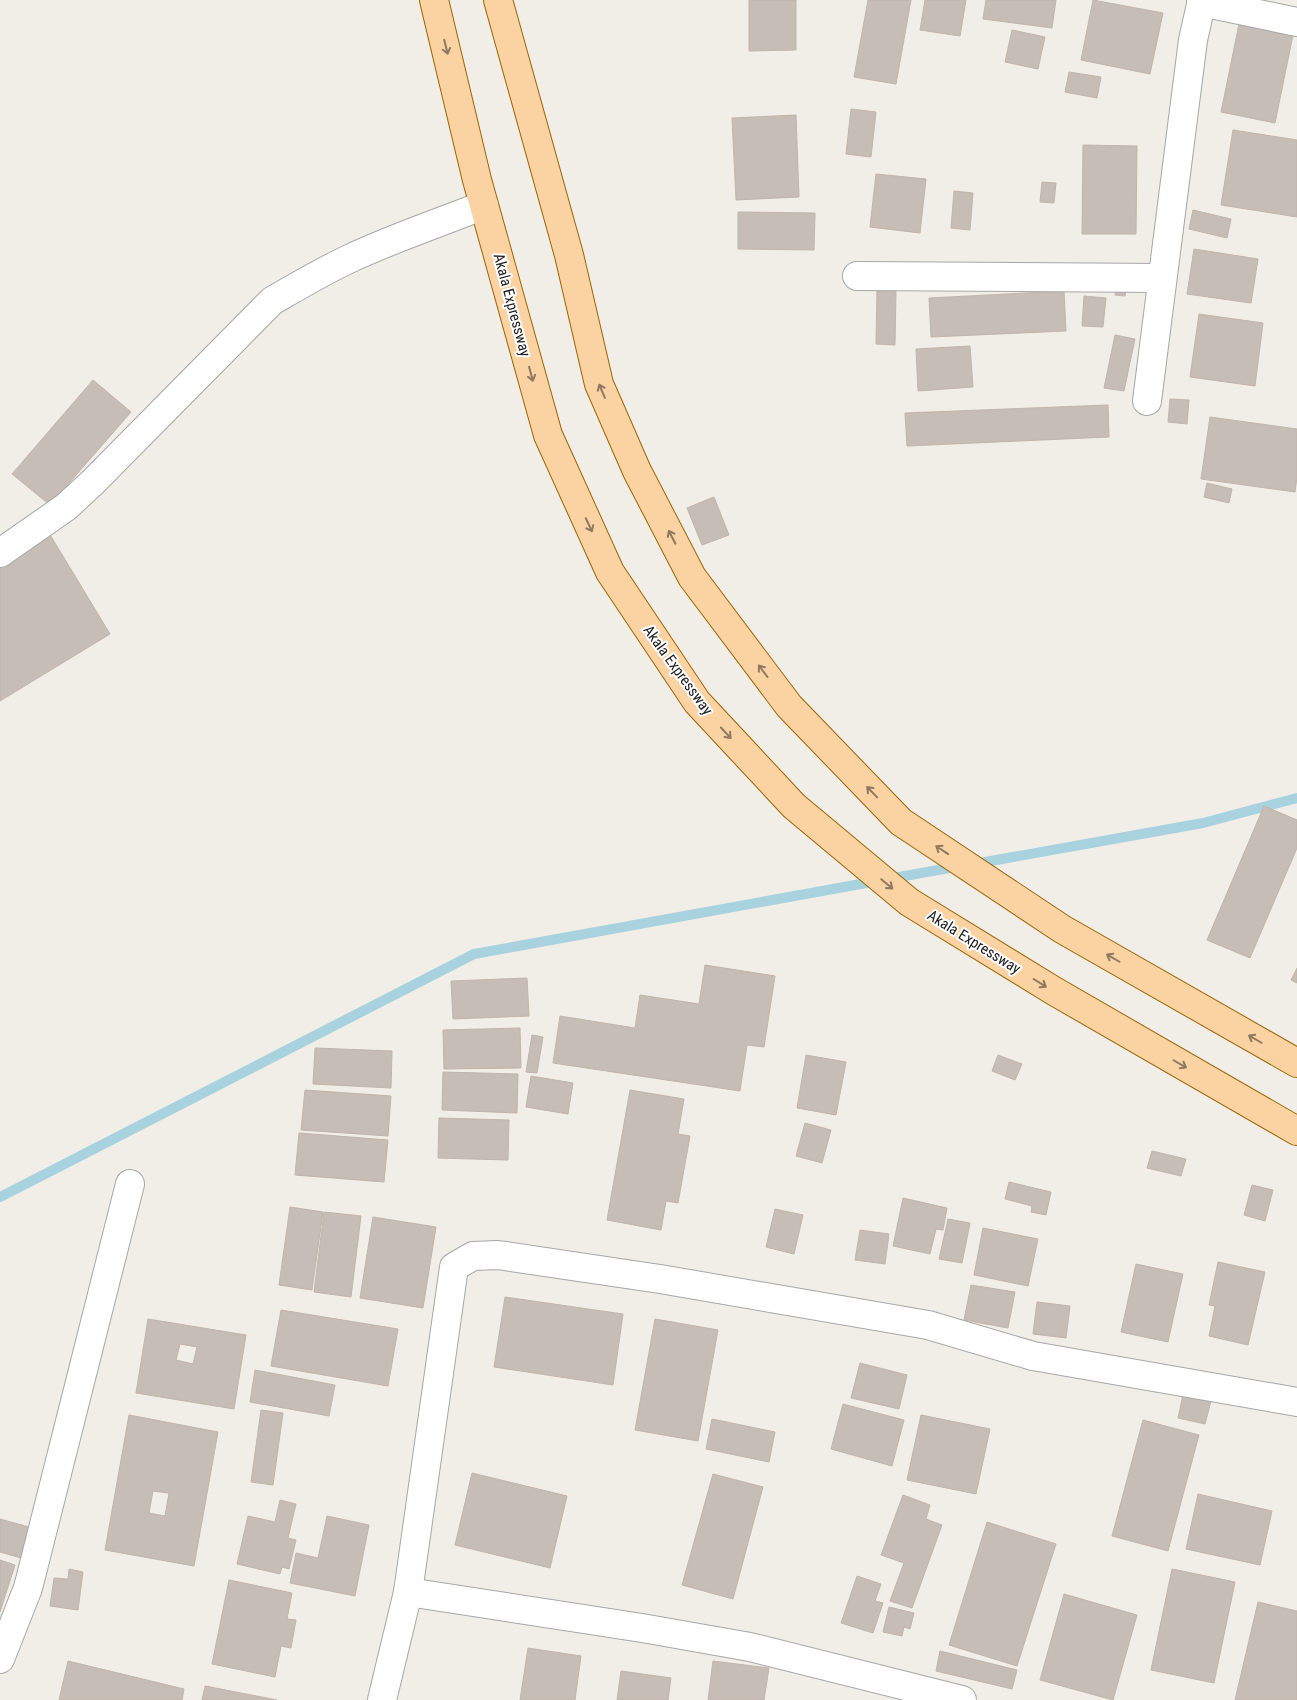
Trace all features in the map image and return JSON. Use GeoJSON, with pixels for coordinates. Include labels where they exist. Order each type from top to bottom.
{"type":"FeatureCollection","features":[{"type":"Feature","properties":{"kind":"main road","name":"Akala Expressway"},"geometry":{"type":"LineString","coordinates":[[434,0],[484,205],[548,435],[610,572],[698,702],[794,806],[909,902],[1054,991],[1297,1131]]}},
{"type":"Feature","properties":{"kind":"main road"},"geometry":{"type":"LineString","coordinates":[[498,0],[569,255],[599,384],[637,471],[692,577],[783,698],[901,822],[1062,929],[1297,1063]]}},
{"type":"Feature","properties":{"kind":"street"},"geometry":{"type":"LineString","coordinates":[[1147,401],[1193,40],[1202,1],[1297,22]]}},
{"type":"Feature","properties":{"kind":"street"},"geometry":{"type":"LineString","coordinates":[[0,553],[66,508],[272,301],[350,259],[404,235],[484,205]]}},
{"type":"Feature","properties":{"kind":"street"},"geometry":{"type":"LineString","coordinates":[[857,276],[1162,278]]}},
{"type":"Feature","properties":{"kind":"street"},"geometry":{"type":"LineString","coordinates":[[0,1659],[28,1588],[130,1184]]}},
{"type":"Feature","properties":{"kind":"street"},"geometry":{"type":"LineString","coordinates":[[382,1700],[408,1592],[454,1267],[472,1256],[498,1255],[650,1277],[928,1325],[1032,1356],[1297,1402]]}},
{"type":"Feature","properties":{"kind":"street"},"geometry":{"type":"LineString","coordinates":[[408,1592],[642,1628],[750,1647],[962,1700]]}},
{"type":"Feature","properties":{"kind":"building"},"geometry":{"type":"Polygon","coordinates":[[[749,0],[796,0],[796,50],[749,51],[749,0]]]}},
{"type":"Feature","properties":{"kind":"building"},"geometry":{"type":"Polygon","coordinates":[[[868,0],[911,0],[896,84],[854,77],[868,0]]]}},
{"type":"Feature","properties":{"kind":"building"},"geometry":{"type":"Polygon","coordinates":[[[925,0],[966,0],[960,36],[920,30],[925,0]]]}},
{"type":"Feature","properties":{"kind":"building"},"geometry":{"type":"Polygon","coordinates":[[[986,0],[1056,0],[1052,28],[983,19],[986,0]]]}},
{"type":"Feature","properties":{"kind":"building"},"geometry":{"type":"Polygon","coordinates":[[[1093,0],[1163,13],[1150,74],[1081,60],[1093,0]]]}},
{"type":"Feature","properties":{"kind":"building"},"geometry":{"type":"Polygon","coordinates":[[[1239,24],[1293,35],[1275,123],[1221,112],[1239,24]]]}},
{"type":"Feature","properties":{"kind":"building"},"geometry":{"type":"Polygon","coordinates":[[[1012,30],[1045,37],[1038,69],[1005,62],[1012,30]]]}},
{"type":"Feature","properties":{"kind":"building"},"geometry":{"type":"Polygon","coordinates":[[[1069,72],[1101,77],[1097,98],[1065,92],[1069,72]]]}},
{"type":"Feature","properties":{"kind":"building"},"geometry":{"type":"Polygon","coordinates":[[[851,109],[876,112],[871,157],[846,154],[851,109]]]}},
{"type":"Feature","properties":{"kind":"building"},"geometry":{"type":"Polygon","coordinates":[[[796,115],[799,197],[736,200],[732,118],[796,115]]]}},
{"type":"Feature","properties":{"kind":"building"},"geometry":{"type":"Polygon","coordinates":[[[1233,130],[1297,140],[1297,217],[1221,205],[1233,130]]]}},
{"type":"Feature","properties":{"kind":"building"},"geometry":{"type":"Polygon","coordinates":[[[1083,145],[1137,146],[1136,234],[1082,234],[1083,145]]]}},
{"type":"Feature","properties":{"kind":"building"},"geometry":{"type":"Polygon","coordinates":[[[876,174],[926,179],[920,233],[870,227],[876,174]]]}},
{"type":"Feature","properties":{"kind":"building"},"geometry":{"type":"Polygon","coordinates":[[[1042,182],[1056,183],[1054,203],[1040,202],[1042,182]]]}},
{"type":"Feature","properties":{"kind":"building"},"geometry":{"type":"Polygon","coordinates":[[[954,191],[973,193],[970,230],[951,228],[954,191]]]}},
{"type":"Feature","properties":{"kind":"building"},"geometry":{"type":"Polygon","coordinates":[[[1193,210],[1231,219],[1227,238],[1189,229],[1193,210]]]}},
{"type":"Feature","properties":{"kind":"building"},"geometry":{"type":"Polygon","coordinates":[[[738,212],[815,213],[814,250],[738,249],[738,212]]]}},
{"type":"Feature","properties":{"kind":"building"},"geometry":{"type":"Polygon","coordinates":[[[1194,249],[1258,259],[1251,303],[1187,294],[1194,249]]]}},
{"type":"Feature","properties":{"kind":"building"},"geometry":{"type":"Polygon","coordinates":[[[1117,283],[1127,284],[1125,296],[1115,295],[1117,283]]]}},
{"type":"Feature","properties":{"kind":"building"},"geometry":{"type":"Polygon","coordinates":[[[877,289],[896,290],[895,345],[876,344],[877,289]]]}},
{"type":"Feature","properties":{"kind":"building"},"geometry":{"type":"Polygon","coordinates":[[[1064,291],[1066,331],[931,337],[929,298],[1064,291]]]}},
{"type":"Feature","properties":{"kind":"building"},"geometry":{"type":"Polygon","coordinates":[[[1084,296],[1106,298],[1103,327],[1082,326],[1084,296]]]}},
{"type":"Feature","properties":{"kind":"building"},"geometry":{"type":"Polygon","coordinates":[[[1199,314],[1263,323],[1255,386],[1190,377],[1199,314]]]}},
{"type":"Feature","properties":{"kind":"building"},"geometry":{"type":"Polygon","coordinates":[[[1115,335],[1135,339],[1124,391],[1104,388],[1115,335]]]}},
{"type":"Feature","properties":{"kind":"building"},"geometry":{"type":"Polygon","coordinates":[[[970,346],[973,387],[918,391],[916,349],[970,346]]]}},
{"type":"Feature","properties":{"kind":"building"},"geometry":{"type":"Polygon","coordinates":[[[93,380],[131,412],[50,505],[12,474],[93,380]]]}},
{"type":"Feature","properties":{"kind":"building"},"geometry":{"type":"Polygon","coordinates":[[[1170,399],[1189,400],[1187,424],[1168,422],[1170,399]]]}},
{"type":"Feature","properties":{"kind":"building"},"geometry":{"type":"Polygon","coordinates":[[[1108,405],[1109,437],[907,446],[905,413],[1108,405]]]}},
{"type":"Feature","properties":{"kind":"building"},"geometry":{"type":"Polygon","coordinates":[[[1210,417],[1297,429],[1297,477],[1295,492],[1201,479],[1210,417]]]}},
{"type":"Feature","properties":{"kind":"building"},"geometry":{"type":"Polygon","coordinates":[[[1207,483],[1232,489],[1229,503],[1204,497],[1207,483]]]}},
{"type":"Feature","properties":{"kind":"building"},"geometry":{"type":"Polygon","coordinates":[[[714,497],[729,535],[702,545],[687,508],[714,497]]]}},
{"type":"Feature","properties":{"kind":"building"},"geometry":{"type":"Polygon","coordinates":[[[49,533],[110,634],[0,701],[0,563],[49,533]]]}},
{"type":"Feature","properties":{"kind":"building"},"geometry":{"type":"Polygon","coordinates":[[[1264,806],[1297,820],[1297,848],[1250,958],[1207,940],[1264,806]]]}},
{"type":"Feature","properties":{"kind":"building"},"geometry":{"type":"Polygon","coordinates":[[[705,965],[775,976],[764,1047],[747,1045],[740,1091],[553,1063],[560,1016],[635,1028],[640,995],[699,1004],[705,965]]]}},
{"type":"Feature","properties":{"kind":"building"},"geometry":{"type":"Polygon","coordinates":[[[1297,968],[1297,983],[1291,980],[1297,968]]]}},
{"type":"Feature","properties":{"kind":"building"},"geometry":{"type":"Polygon","coordinates":[[[527,978],[529,1016],[453,1019],[451,981],[527,978]]]}},
{"type":"Feature","properties":{"kind":"building"},"geometry":{"type":"Polygon","coordinates":[[[520,1028],[521,1068],[444,1069],[443,1030],[520,1028]]]}},
{"type":"Feature","properties":{"kind":"building"},"geometry":{"type":"Polygon","coordinates":[[[532,1035],[543,1037],[537,1073],[526,1072],[532,1035]]]}},
{"type":"Feature","properties":{"kind":"building"},"geometry":{"type":"Polygon","coordinates":[[[315,1048],[392,1051],[391,1088],[313,1084],[315,1048]]]}},
{"type":"Feature","properties":{"kind":"building"},"geometry":{"type":"Polygon","coordinates":[[[806,1055],[846,1062],[836,1115],[797,1108],[806,1055]]]}},
{"type":"Feature","properties":{"kind":"building"},"geometry":{"type":"Polygon","coordinates":[[[998,1055],[1022,1064],[1015,1080],[992,1071],[998,1055]]]}},
{"type":"Feature","properties":{"kind":"building"},"geometry":{"type":"Polygon","coordinates":[[[443,1072],[518,1074],[517,1113],[442,1110],[443,1072]]]}},
{"type":"Feature","properties":{"kind":"building"},"geometry":{"type":"Polygon","coordinates":[[[531,1076],[573,1083],[568,1114],[526,1107],[531,1076]]]}},
{"type":"Feature","properties":{"kind":"building"},"geometry":{"type":"Polygon","coordinates":[[[305,1090],[391,1096],[388,1136],[301,1130],[305,1090]]]}},
{"type":"Feature","properties":{"kind":"building"},"geometry":{"type":"Polygon","coordinates":[[[630,1090],[684,1099],[678,1134],[690,1136],[678,1203],[666,1201],[661,1230],[607,1220],[630,1090]]]}},
{"type":"Feature","properties":{"kind":"building"},"geometry":{"type":"Polygon","coordinates":[[[439,1118],[509,1120],[508,1160],[438,1158],[439,1118]]]}},
{"type":"Feature","properties":{"kind":"building"},"geometry":{"type":"Polygon","coordinates":[[[805,1123],[831,1130],[822,1163],[796,1156],[805,1123]]]}},
{"type":"Feature","properties":{"kind":"building"},"geometry":{"type":"Polygon","coordinates":[[[299,1133],[388,1140],[384,1182],[295,1175],[299,1133]]]}},
{"type":"Feature","properties":{"kind":"building"},"geometry":{"type":"Polygon","coordinates":[[[1152,1151],[1186,1159],[1181,1176],[1147,1168],[1152,1151]]]}},
{"type":"Feature","properties":{"kind":"building"},"geometry":{"type":"Polygon","coordinates":[[[1009,1182],[1051,1192],[1046,1215],[1031,1212],[1032,1206],[1005,1199],[1009,1182]]]}},
{"type":"Feature","properties":{"kind":"building"},"geometry":{"type":"Polygon","coordinates":[[[1252,1185],[1273,1190],[1265,1221],[1244,1215],[1252,1185]]]}},
{"type":"Feature","properties":{"kind":"building"},"geometry":{"type":"Polygon","coordinates":[[[903,1198],[947,1208],[943,1230],[936,1229],[930,1254],[893,1246],[903,1198]]]}},
{"type":"Feature","properties":{"kind":"building"},"geometry":{"type":"Polygon","coordinates":[[[290,1207],[323,1212],[312,1290],[279,1285],[290,1207]]]}},
{"type":"Feature","properties":{"kind":"building"},"geometry":{"type":"Polygon","coordinates":[[[775,1209],[803,1215],[794,1254],[766,1247],[775,1209]]]}},
{"type":"Feature","properties":{"kind":"building"},"geometry":{"type":"Polygon","coordinates":[[[324,1212],[361,1216],[351,1297],[314,1292],[324,1212]]]}},
{"type":"Feature","properties":{"kind":"building"},"geometry":{"type":"Polygon","coordinates":[[[373,1217],[436,1227],[423,1308],[360,1298],[373,1217]]]}},
{"type":"Feature","properties":{"kind":"building"},"geometry":{"type":"Polygon","coordinates":[[[948,1219],[970,1223],[962,1263],[939,1259],[948,1219]]]}},
{"type":"Feature","properties":{"kind":"building"},"geometry":{"type":"Polygon","coordinates":[[[983,1228],[1038,1239],[1028,1286],[974,1275],[983,1228]]]}},
{"type":"Feature","properties":{"kind":"building"},"geometry":{"type":"Polygon","coordinates":[[[860,1230],[889,1234],[885,1264],[855,1260],[860,1230]]]}},
{"type":"Feature","properties":{"kind":"building"},"geometry":{"type":"Polygon","coordinates":[[[1218,1262],[1265,1272],[1248,1345],[1209,1336],[1215,1306],[1209,1305],[1218,1262]]]}},
{"type":"Feature","properties":{"kind":"building"},"geometry":{"type":"Polygon","coordinates":[[[1136,1264],[1183,1274],[1168,1342],[1121,1332],[1136,1264]]]}},
{"type":"Feature","properties":{"kind":"building"},"geometry":{"type":"Polygon","coordinates":[[[971,1285],[1015,1292],[1008,1328],[964,1320],[971,1285]]]}},
{"type":"Feature","properties":{"kind":"building"},"geometry":{"type":"Polygon","coordinates":[[[505,1297],[623,1314],[613,1385],[494,1367],[505,1297]]]}},
{"type":"Feature","properties":{"kind":"building"},"geometry":{"type":"Polygon","coordinates":[[[1037,1302],[1070,1306],[1066,1338],[1033,1334],[1037,1302]]]}},
{"type":"Feature","properties":{"kind":"building"},"geometry":{"type":"Polygon","coordinates":[[[281,1310],[398,1329],[388,1386],[271,1366],[281,1310]]]}},
{"type":"Feature","properties":{"kind":"building"},"geometry":{"type":"Polygon","coordinates":[[[148,1319],[246,1335],[234,1409],[136,1393],[148,1319]],[[180,1344],[176,1360],[193,1364],[197,1347],[180,1344]]]}},
{"type":"Feature","properties":{"kind":"building"},"geometry":{"type":"Polygon","coordinates":[[[655,1319],[718,1330],[698,1441],[635,1430],[655,1319]]]}},
{"type":"Feature","properties":{"kind":"building"},"geometry":{"type":"Polygon","coordinates":[[[860,1363],[907,1375],[899,1409],[851,1398],[860,1363]]]}},
{"type":"Feature","properties":{"kind":"building"},"geometry":{"type":"Polygon","coordinates":[[[255,1370],[335,1385],[329,1416],[250,1402],[255,1370]]]}},
{"type":"Feature","properties":{"kind":"building"},"geometry":{"type":"Polygon","coordinates":[[[1184,1390],[1212,1397],[1205,1424],[1178,1418],[1184,1390]]]}},
{"type":"Feature","properties":{"kind":"building"},"geometry":{"type":"Polygon","coordinates":[[[843,1404],[904,1420],[892,1466],[831,1449],[843,1404]]]}},
{"type":"Feature","properties":{"kind":"building"},"geometry":{"type":"Polygon","coordinates":[[[261,1410],[283,1413],[273,1485],[251,1482],[261,1410]]]}},
{"type":"Feature","properties":{"kind":"building"},"geometry":{"type":"Polygon","coordinates":[[[129,1415],[218,1432],[194,1566],[105,1550],[129,1415]],[[153,1491],[149,1513],[165,1516],[169,1493],[153,1491]]]}},
{"type":"Feature","properties":{"kind":"building"},"geometry":{"type":"Polygon","coordinates":[[[921,1415],[990,1429],[976,1494],[907,1480],[921,1415]]]}},
{"type":"Feature","properties":{"kind":"building"},"geometry":{"type":"Polygon","coordinates":[[[712,1419],[775,1432],[769,1462],[706,1449],[712,1419]]]}},
{"type":"Feature","properties":{"kind":"building"},"geometry":{"type":"Polygon","coordinates":[[[1143,1420],[1199,1435],[1168,1551],[1112,1536],[1143,1420]]]}},
{"type":"Feature","properties":{"kind":"building"},"geometry":{"type":"Polygon","coordinates":[[[472,1473],[567,1496],[550,1568],[455,1545],[472,1473]]]}},
{"type":"Feature","properties":{"kind":"building"},"geometry":{"type":"Polygon","coordinates":[[[713,1474],[763,1487],[733,1599],[682,1585],[713,1474]]]}},
{"type":"Feature","properties":{"kind":"building"},"geometry":{"type":"Polygon","coordinates":[[[1198,1494],[1272,1511],[1260,1565],[1186,1549],[1198,1494]]]}},
{"type":"Feature","properties":{"kind":"building"},"geometry":{"type":"Polygon","coordinates":[[[903,1495],[930,1505],[926,1519],[942,1525],[912,1608],[890,1601],[904,1563],[881,1555],[903,1495]]]}},
{"type":"Feature","properties":{"kind":"building"},"geometry":{"type":"Polygon","coordinates":[[[280,1500],[296,1504],[288,1538],[296,1540],[289,1569],[282,1567],[280,1574],[237,1564],[248,1516],[275,1522],[280,1500]]]}},
{"type":"Feature","properties":{"kind":"building"},"geometry":{"type":"Polygon","coordinates":[[[327,1516],[369,1525],[355,1596],[290,1583],[296,1553],[318,1558],[327,1516]]]}},
{"type":"Feature","properties":{"kind":"building"},"geometry":{"type":"Polygon","coordinates":[[[0,1519],[29,1527],[21,1558],[0,1552],[0,1519]]]}},
{"type":"Feature","properties":{"kind":"building"},"geometry":{"type":"Polygon","coordinates":[[[987,1522],[1056,1544],[1017,1666],[949,1645],[987,1522]]]}},
{"type":"Feature","properties":{"kind":"building"},"geometry":{"type":"Polygon","coordinates":[[[0,1560],[15,1565],[0,1612],[0,1560]]]}},
{"type":"Feature","properties":{"kind":"building"},"geometry":{"type":"Polygon","coordinates":[[[69,1569],[83,1572],[78,1610],[50,1606],[54,1578],[68,1579],[69,1569]]]}},
{"type":"Feature","properties":{"kind":"building"},"geometry":{"type":"Polygon","coordinates":[[[1172,1569],[1235,1582],[1214,1683],[1151,1670],[1172,1569]]]}},
{"type":"Feature","properties":{"kind":"building"},"geometry":{"type":"Polygon","coordinates":[[[857,1576],[881,1584],[875,1601],[883,1603],[873,1633],[841,1623],[857,1576]]]}},
{"type":"Feature","properties":{"kind":"building"},"geometry":{"type":"Polygon","coordinates":[[[229,1580],[292,1593],[287,1619],[296,1620],[291,1648],[281,1646],[275,1677],[212,1664],[229,1580]]]}},
{"type":"Feature","properties":{"kind":"building"},"geometry":{"type":"Polygon","coordinates":[[[1064,1594],[1137,1615],[1113,1700],[1040,1680],[1064,1594]]]}},
{"type":"Feature","properties":{"kind":"building"},"geometry":{"type":"Polygon","coordinates":[[[1258,1602],[1297,1611],[1297,1700],[1235,1700],[1258,1602]]]}},
{"type":"Feature","properties":{"kind":"building"},"geometry":{"type":"Polygon","coordinates":[[[889,1607],[914,1613],[910,1629],[904,1627],[902,1636],[883,1632],[889,1607]]]}},
{"type":"Feature","properties":{"kind":"building"},"geometry":{"type":"Polygon","coordinates":[[[528,1648],[581,1656],[575,1700],[520,1700],[528,1648]]]}},
{"type":"Feature","properties":{"kind":"building"},"geometry":{"type":"Polygon","coordinates":[[[940,1651],[1017,1670],[1012,1689],[936,1671],[940,1651]]]}},
{"type":"Feature","properties":{"kind":"building"},"geometry":{"type":"Polygon","coordinates":[[[68,1661],[184,1689],[182,1700],[59,1700],[68,1661]]]}},
{"type":"Feature","properties":{"kind":"building"},"geometry":{"type":"Polygon","coordinates":[[[713,1661],[769,1668],[764,1700],[708,1700],[713,1661]]]}},
{"type":"Feature","properties":{"kind":"building"},"geometry":{"type":"Polygon","coordinates":[[[621,1671],[671,1678],[668,1700],[617,1700],[621,1671]]]}},
{"type":"Feature","properties":{"kind":"building"},"geometry":{"type":"Polygon","coordinates":[[[205,1686],[277,1700],[202,1700],[205,1686]]]}},
{"type":"Feature","properties":{"kind":"waterway"},"geometry":{"type":"LineString","coordinates":[[974,864],[1203,823],[1297,798]]}},
{"type":"Feature","properties":{"kind":"waterway"},"geometry":{"type":"LineString","coordinates":[[0,1197],[474,954],[960,866]]}}]}
